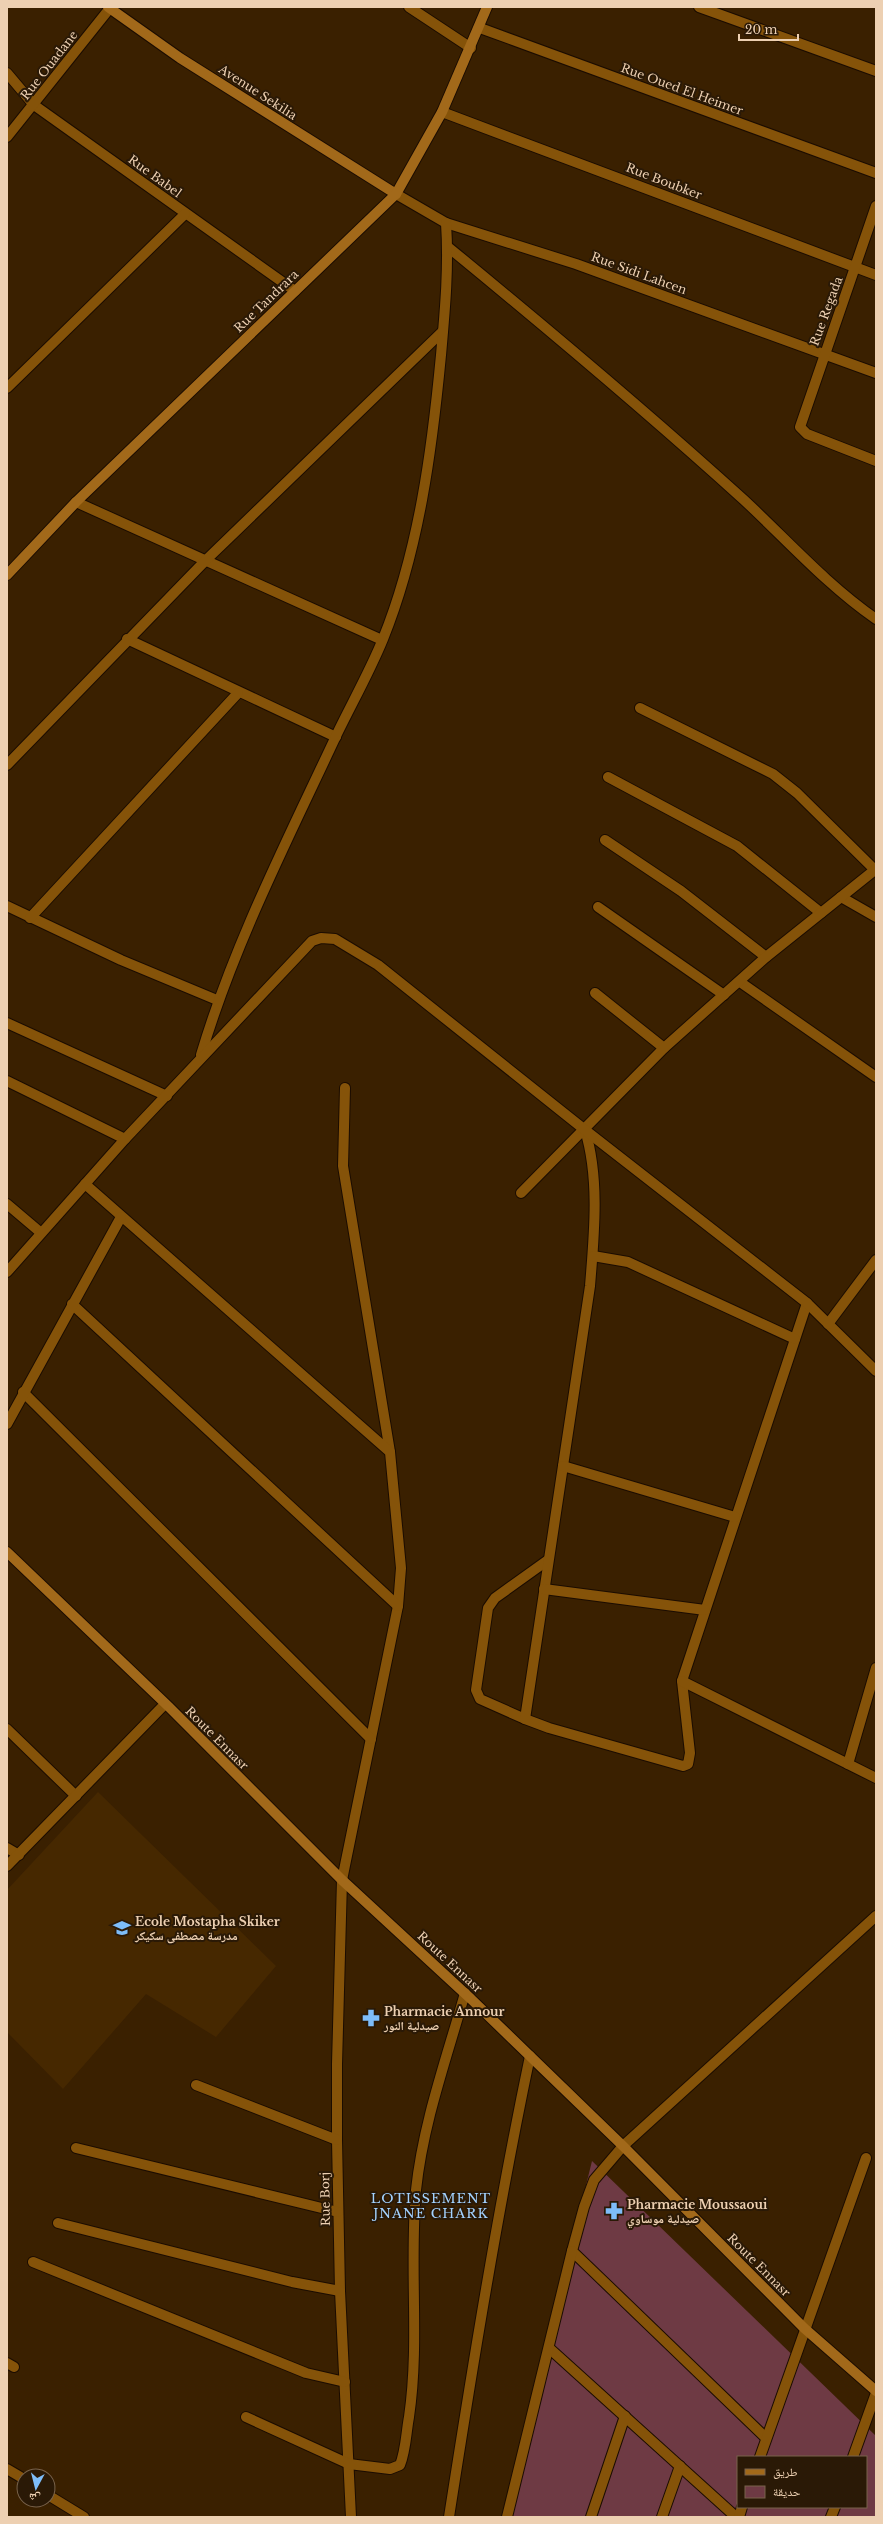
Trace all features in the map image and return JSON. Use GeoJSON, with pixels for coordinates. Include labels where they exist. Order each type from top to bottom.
{"type":"FeatureCollection","features":[{"type":"Feature","properties":{"kind":"main road","name":"Rue Tandrara"},"geometry":{"type":"LineString","coordinates":[[7,575],[76,502],[396,194],[442,112],[480,28],[487,7]]}},
{"type":"Feature","properties":{"kind":"main road","name":"Avenue Sekilia"},"geometry":{"type":"LineString","coordinates":[[109,8],[180,58],[396,194]]}},
{"type":"Feature","properties":{"kind":"main road","name":"Route Ennasr"},"geometry":{"type":"LineString","coordinates":[[7,1552],[165,1704],[342,1880],[465,1993],[623,2146],[804,2328],[876,2392]]}},
{"type":"Feature","properties":{"kind":"street"},"geometry":{"type":"LineString","coordinates":[[409,7],[470,48]]}},
{"type":"Feature","properties":{"kind":"street"},"geometry":{"type":"LineString","coordinates":[[699,7],[876,71]]}},
{"type":"Feature","properties":{"kind":"street","name":"Rue Ouadane"},"geometry":{"type":"LineString","coordinates":[[7,137],[34,105],[109,8]]}},
{"type":"Feature","properties":{"kind":"street","name":"Rue Oued El Heimer"},"geometry":{"type":"LineString","coordinates":[[480,28],[876,173]]}},
{"type":"Feature","properties":{"kind":"street","name":"Rue Babel"},"geometry":{"type":"LineString","coordinates":[[7,73],[34,105],[185,214],[296,290]]}},
{"type":"Feature","properties":{"kind":"street","name":"Rue Boubker"},"geometry":{"type":"LineString","coordinates":[[442,112],[876,275]]}},
{"type":"Feature","properties":{"kind":"street","name":"Rue Sidi Lahcen"},"geometry":{"type":"LineString","coordinates":[[396,194],[446,223],[576,264],[876,372]]}},
{"type":"Feature","properties":{"kind":"street","name":"Rue Regada"},"geometry":{"type":"LineString","coordinates":[[876,206],[800,425],[803,432],[807,434],[876,460]]}},
{"type":"Feature","properties":{"kind":"street"},"geometry":{"type":"LineString","coordinates":[[7,388],[185,214]]}},
{"type":"Feature","properties":{"kind":"street"},"geometry":{"type":"LineString","coordinates":[[201,1057],[217,1000],[336,737],[382,640],[405,575],[416,524],[433,426],[447,295],[448,247],[446,223]]}},
{"type":"Feature","properties":{"kind":"street"},"geometry":{"type":"LineString","coordinates":[[448,247],[593,368],[744,500],[831,583],[876,619]]}},
{"type":"Feature","properties":{"kind":"street"},"geometry":{"type":"LineString","coordinates":[[7,765],[127,639],[205,561],[443,331]]}},
{"type":"Feature","properties":{"kind":"street"},"geometry":{"type":"LineString","coordinates":[[76,502],[382,640]]}},
{"type":"Feature","properties":{"kind":"street"},"geometry":{"type":"LineString","coordinates":[[127,639],[238,693],[336,737]]}},
{"type":"Feature","properties":{"kind":"street"},"geometry":{"type":"LineString","coordinates":[[30,918],[238,693]]}},
{"type":"Feature","properties":{"kind":"street"},"geometry":{"type":"LineString","coordinates":[[521,1194],[664,1048],[740,982],[766,957],[875,869],[797,794],[773,774],[640,708]]}},
{"type":"Feature","properties":{"kind":"street"},"geometry":{"type":"LineString","coordinates":[[608,777],[737,846],[821,913]]}},
{"type":"Feature","properties":{"kind":"street"},"geometry":{"type":"LineString","coordinates":[[605,840],[681,891],[766,957]]}},
{"type":"Feature","properties":{"kind":"street"},"geometry":{"type":"LineString","coordinates":[[841,897],[876,917]]}},
{"type":"Feature","properties":{"kind":"street"},"geometry":{"type":"LineString","coordinates":[[7,906],[121,960],[217,1000]]}},
{"type":"Feature","properties":{"kind":"street"},"geometry":{"type":"LineString","coordinates":[[598,907],[724,995]]}},
{"type":"Feature","properties":{"kind":"street"},"geometry":{"type":"LineString","coordinates":[[7,1272],[40,1232],[125,1139],[312,941],[321,938],[335,939],[378,965],[585,1130],[807,1303],[876,1371]]}},
{"type":"Feature","properties":{"kind":"street"},"geometry":{"type":"LineString","coordinates":[[740,982],[876,1077]]}},
{"type":"Feature","properties":{"kind":"street"},"geometry":{"type":"LineString","coordinates":[[595,993],[664,1048]]}},
{"type":"Feature","properties":{"kind":"street"},"geometry":{"type":"LineString","coordinates":[[7,1023],[167,1096]]}},
{"type":"Feature","properties":{"kind":"street"},"geometry":{"type":"LineString","coordinates":[[8,1085],[125,1139]]}},
{"type":"Feature","properties":{"kind":"street","name":"Rue Borj"},"geometry":{"type":"LineString","coordinates":[[345,1088],[343,1166],[390,1452],[401,1568],[398,1606],[342,1880],[337,2064],[338,2212],[340,2291],[346,2382],[351,2517]]}},
{"type":"Feature","properties":{"kind":"street"},"geometry":{"type":"LineString","coordinates":[[525,1719],[590,1286],[593,1256],[593,1166],[585,1130]]}},
{"type":"Feature","properties":{"kind":"street"},"geometry":{"type":"LineString","coordinates":[[85,1184],[120,1217],[390,1452]]}},
{"type":"Feature","properties":{"kind":"street"},"geometry":{"type":"LineString","coordinates":[[7,1204],[40,1232]]}},
{"type":"Feature","properties":{"kind":"street"},"geometry":{"type":"LineString","coordinates":[[7,1424],[23,1392],[120,1217]]}},
{"type":"Feature","properties":{"kind":"street"},"geometry":{"type":"LineString","coordinates":[[593,1256],[628,1262],[794,1339]]}},
{"type":"Feature","properties":{"kind":"street"},"geometry":{"type":"LineString","coordinates":[[828,1324],[876,1260]]}},
{"type":"Feature","properties":{"kind":"street"},"geometry":{"type":"LineString","coordinates":[[548,1560],[495,1598],[488,1608],[476,1690],[480,1700],[549,1728],[683,1766],[689,1761],[690,1753],[682,1681],[807,1303]]}},
{"type":"Feature","properties":{"kind":"street"},"geometry":{"type":"LineString","coordinates":[[72,1304],[398,1606]]}},
{"type":"Feature","properties":{"kind":"street"},"geometry":{"type":"LineString","coordinates":[[23,1392],[371,1739]]}},
{"type":"Feature","properties":{"kind":"street"},"geometry":{"type":"LineString","coordinates":[[563,1466],[735,1517]]}},
{"type":"Feature","properties":{"kind":"street"},"geometry":{"type":"LineString","coordinates":[[544,1589],[705,1610]]}},
{"type":"Feature","properties":{"kind":"street"},"geometry":{"type":"LineString","coordinates":[[848,1764],[876,1668]]}},
{"type":"Feature","properties":{"kind":"street"},"geometry":{"type":"LineString","coordinates":[[682,1681],[876,1778]]}},
{"type":"Feature","properties":{"kind":"street"},"geometry":{"type":"LineString","coordinates":[[7,1866],[165,1704]]}},
{"type":"Feature","properties":{"kind":"street"},"geometry":{"type":"LineString","coordinates":[[7,1729],[76,1796]]}},
{"type":"Feature","properties":{"kind":"street"},"geometry":{"type":"LineString","coordinates":[[7,1848],[19,1855]]}},
{"type":"Feature","properties":{"kind":"street"},"geometry":{"type":"LineString","coordinates":[[507,2517],[572,2251],[584,2207],[594,2180],[623,2146],[876,1916]]}},
{"type":"Feature","properties":{"kind":"street"},"geometry":{"type":"LineString","coordinates":[[246,2418],[349,2464],[390,2469],[400,2465],[412,2392],[415,2353],[413,2284],[416,2190],[433,2105],[465,1993]]}},
{"type":"Feature","properties":{"kind":"street"},"geometry":{"type":"LineString","coordinates":[[449,2517],[479,2325],[509,2156],[530,2056]]}},
{"type":"Feature","properties":{"kind":"street"},"geometry":{"type":"LineString","coordinates":[[196,2085],[337,2140]]}},
{"type":"Feature","properties":{"kind":"street"},"geometry":{"type":"LineString","coordinates":[[76,2148],[338,2212]]}},
{"type":"Feature","properties":{"kind":"street"},"geometry":{"type":"LineString","coordinates":[[760,2456],[804,2328],[866,2158]]}},
{"type":"Feature","properties":{"kind":"street"},"geometry":{"type":"LineString","coordinates":[[58,2223],[292,2282],[340,2291]]}},
{"type":"Feature","properties":{"kind":"street"},"geometry":{"type":"LineString","coordinates":[[572,2251],[766,2438]]}},
{"type":"Feature","properties":{"kind":"street"},"geometry":{"type":"LineString","coordinates":[[33,2262],[306,2373],[346,2382]]}},
{"type":"Feature","properties":{"kind":"street"},"geometry":{"type":"LineString","coordinates":[[549,2348],[738,2517]]}},
{"type":"Feature","properties":{"kind":"street"},"geometry":{"type":"LineString","coordinates":[[853,2456],[876,2392]]}},
{"type":"Feature","properties":{"kind":"street"},"geometry":{"type":"LineString","coordinates":[[591,2517],[625,2416]]}},
{"type":"Feature","properties":{"kind":"street"},"geometry":{"type":"LineString","coordinates":[[662,2517],[680,2466]]}},
{"type":"Feature","properties":{"kind":"street"},"geometry":{"type":"LineString","coordinates":[[56,2499],[84,2517]]}},
{"type":"Feature","properties":{"kind":"shaded area","name":"Ecole Mostapha Skiker مدرسة مصطفى سكيكر"},"geometry":{"type":"Polygon","coordinates":[[[98,1792],[276,1966],[216,2037],[146,1994],[63,2089],[7,2032],[7,1890],[98,1792]]]}},
{"type":"Feature","properties":{"kind":"green space"},"geometry":{"type":"Polygon","coordinates":[[[592,2161],[876,2436],[876,2517],[504,2517],[592,2161]]]}},
{"type":"Feature","properties":{"kind":"place","name":"Ecole Mostapha Skiker مدرسة مصطفى سكيكر"},"geometry":{"type":"Point","coordinates":[122,1928]}},
{"type":"Feature","properties":{"kind":"place","name":"Pharmacie Annour صيدلية النور"},"geometry":{"type":"Point","coordinates":[371,2018]}},
{"type":"Feature","properties":{"kind":"place","name":"Pharmacie Moussaoui صيدلية موساوي"},"geometry":{"type":"Point","coordinates":[614,2211]}},
{"type":"Feature","properties":{"kind":"district","name":"LOTISSEMENT JNANE CHARK"},"geometry":{"type":"Point","coordinates":[431,2206]}}]}
